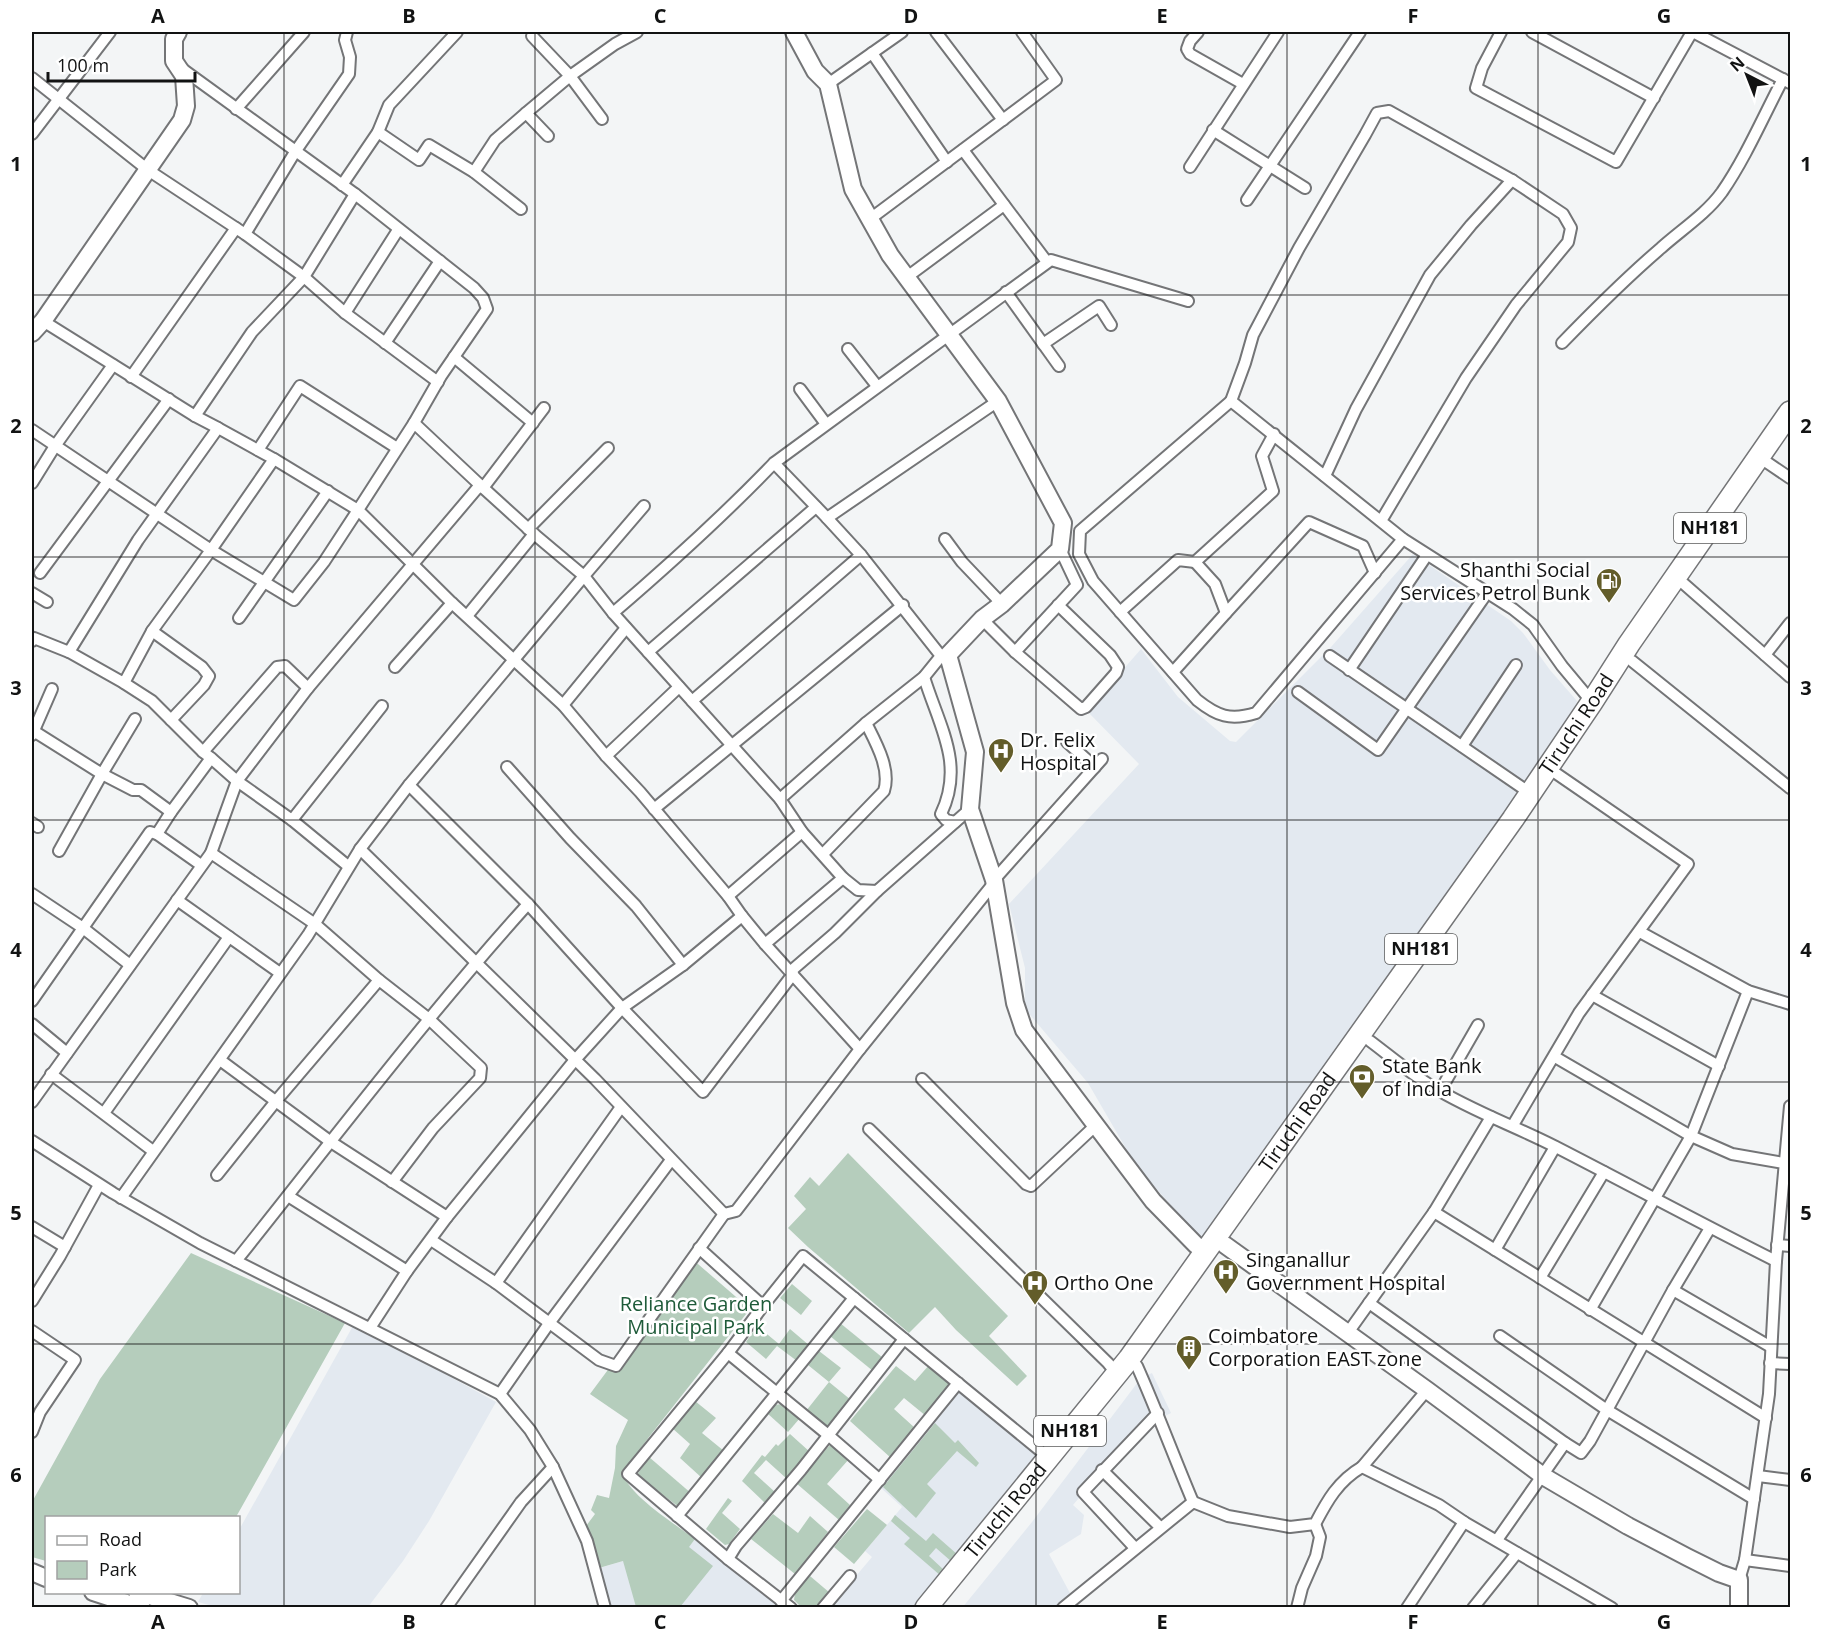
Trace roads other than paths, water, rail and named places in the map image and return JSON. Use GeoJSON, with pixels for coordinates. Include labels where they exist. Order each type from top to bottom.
{"type":"FeatureCollection","features":[{"type":"Feature","properties":{"kind":"highway","name":"Tiruchi Road"},"geometry":{"type":"LineString","coordinates":[[942,1608],[977,1554],[1048,1457],[1216,1248],[1370,1041],[1557,774],[1765,460],[1791,412]]}},
{"type":"Feature","properties":{"kind":"highway","name":"Tiruchi Road"},"geometry":{"type":"LineString","coordinates":[[926,1608],[977,1554],[1137,1366],[1530,793],[1629,644],[1765,460],[1791,435]]}},
{"type":"Feature","properties":{"kind":"street"},"geometry":{"type":"LineString","coordinates":[[32,134],[110,32]]}},
{"type":"Feature","properties":{"kind":"street"},"geometry":{"type":"LineString","coordinates":[[178,32],[174,39],[174,61],[184,76],[186,106],[182,120],[35,327],[113,365],[195,416],[274,459],[358,510],[452,603],[563,705],[728,896],[765,944],[860,1048]]}},
{"type":"Feature","properties":{"kind":"street"},"geometry":{"type":"LineString","coordinates":[[236,109],[304,32]]}},
{"type":"Feature","properties":{"kind":"street"},"geometry":{"type":"LineString","coordinates":[[131,377],[240,231],[349,74],[350,57],[345,40],[347,32]]}},
{"type":"Feature","properties":{"kind":"street"},"geometry":{"type":"LineString","coordinates":[[342,185],[378,132],[389,105],[457,32]]}},
{"type":"Feature","properties":{"kind":"street"},"geometry":{"type":"LineString","coordinates":[[474,172],[495,140],[526,113],[570,76],[615,44],[637,32]]}},
{"type":"Feature","properties":{"kind":"street"},"geometry":{"type":"LineString","coordinates":[[794,32],[815,71],[828,84],[853,189],[890,255],[998,401],[1063,524],[1060,549],[1077,585],[1015,652]]}},
{"type":"Feature","properties":{"kind":"street"},"geometry":{"type":"LineString","coordinates":[[828,84],[903,32]]}},
{"type":"Feature","properties":{"kind":"street"},"geometry":{"type":"LineString","coordinates":[[936,32],[1003,120]]}},
{"type":"Feature","properties":{"kind":"street"},"geometry":{"type":"LineString","coordinates":[[870,219],[1056,80],[1022,32]]}},
{"type":"Feature","properties":{"kind":"street"},"geometry":{"type":"LineString","coordinates":[[1198,32],[1190,41],[1187,49],[1190,54],[1244,84]]}},
{"type":"Feature","properties":{"kind":"street"},"geometry":{"type":"LineString","coordinates":[[1190,167],[1278,32]]}},
{"type":"Feature","properties":{"kind":"street"},"geometry":{"type":"LineString","coordinates":[[1247,200],[1360,32]]}},
{"type":"Feature","properties":{"kind":"street"},"geometry":{"type":"LineString","coordinates":[[1501,32],[1482,68],[1476,88],[1616,162],[1693,32],[1786,81],[1721,194],[1695,220],[1660,248],[1601,302],[1562,344]]}},
{"type":"Feature","properties":{"kind":"street"},"geometry":{"type":"LineString","coordinates":[[1532,32],[1654,98]]}},
{"type":"Feature","properties":{"kind":"street"},"geometry":{"type":"LineString","coordinates":[[532,36],[570,76],[602,119]]}},
{"type":"Feature","properties":{"kind":"street"},"geometry":{"type":"LineString","coordinates":[[872,53],[947,162]]}},
{"type":"Feature","properties":{"kind":"street"},"geometry":{"type":"LineString","coordinates":[[32,430],[211,550],[294,600],[324,562],[487,309],[483,298],[474,288],[355,194],[176,64]]}},
{"type":"Feature","properties":{"kind":"street"},"geometry":{"type":"LineString","coordinates":[[32,78],[148,170],[304,277],[345,313],[438,382]]}},
{"type":"Feature","properties":{"kind":"street"},"geometry":{"type":"LineString","coordinates":[[1381,521],[1466,378],[1516,305],[1568,242],[1571,228],[1563,214],[1512,180],[1389,111],[1377,113],[1299,248],[1253,334],[1231,401],[1080,531],[1079,554],[1093,581],[1197,700],[1211,711],[1232,718],[1256,713],[1403,539]]}},
{"type":"Feature","properties":{"kind":"street"},"geometry":{"type":"LineString","coordinates":[[526,113],[548,136]]}},
{"type":"Feature","properties":{"kind":"street"},"geometry":{"type":"LineString","coordinates":[[1214,130],[1305,188]]}},
{"type":"Feature","properties":{"kind":"street"},"geometry":{"type":"LineString","coordinates":[[378,132],[419,160],[429,145],[474,172],[521,209]]}},
{"type":"Feature","properties":{"kind":"street"},"geometry":{"type":"LineString","coordinates":[[963,150],[1047,262]]}},
{"type":"Feature","properties":{"kind":"street"},"geometry":{"type":"LineString","coordinates":[[1325,476],[1356,409],[1430,275],[1512,180]]}},
{"type":"Feature","properties":{"kind":"street"},"geometry":{"type":"LineString","coordinates":[[195,416],[252,332],[304,277],[355,194]]}},
{"type":"Feature","properties":{"kind":"street"},"geometry":{"type":"LineString","coordinates":[[907,277],[1004,205]]}},
{"type":"Feature","properties":{"kind":"street"},"geometry":{"type":"LineString","coordinates":[[345,313],[398,230]]}},
{"type":"Feature","properties":{"kind":"street"},"geometry":{"type":"LineString","coordinates":[[613,613],[680,556],[774,463],[1047,262],[1051,260],[1188,301]]}},
{"type":"Feature","properties":{"kind":"street"},"geometry":{"type":"LineString","coordinates":[[385,343],[440,261]]}},
{"type":"Feature","properties":{"kind":"street"},"geometry":{"type":"LineString","coordinates":[[1006,292],[1059,366]]}},
{"type":"Feature","properties":{"kind":"street"},"geometry":{"type":"LineString","coordinates":[[1043,344],[1098,306],[1111,325]]}},
{"type":"Feature","properties":{"kind":"street"},"geometry":{"type":"LineString","coordinates":[[848,349],[877,386]]}},
{"type":"Feature","properties":{"kind":"street"},"geometry":{"type":"LineString","coordinates":[[454,357],[533,423]]}},
{"type":"Feature","properties":{"kind":"street"},"geometry":{"type":"LineString","coordinates":[[32,483],[55,446],[113,365]]}},
{"type":"Feature","properties":{"kind":"street"},"geometry":{"type":"LineString","coordinates":[[258,450],[300,386],[397,448]]}},
{"type":"Feature","properties":{"kind":"street"},"geometry":{"type":"LineString","coordinates":[[800,389],[826,424]]}},
{"type":"Feature","properties":{"kind":"street"},"geometry":{"type":"LineString","coordinates":[[40,573],[169,399]]}},
{"type":"Feature","properties":{"kind":"street"},"geometry":{"type":"LineString","coordinates":[[826,518],[998,401]]}},
{"type":"Feature","properties":{"kind":"street"},"geometry":{"type":"LineString","coordinates":[[1231,401],[1403,539],[1513,609],[1533,625],[1562,666],[1592,702]]}},
{"type":"Feature","properties":{"kind":"street"},"geometry":{"type":"LineString","coordinates":[[32,1102],[211,853],[237,781],[308,688],[482,486],[544,408]]}},
{"type":"Feature","properties":{"kind":"street"},"geometry":{"type":"LineString","coordinates":[[414,423],[531,532],[584,576],[626,628],[780,799],[802,832],[843,878],[858,890],[876,891]]}},
{"type":"Feature","properties":{"kind":"street"},"geometry":{"type":"LineString","coordinates":[[69,652],[138,540],[218,428]]}},
{"type":"Feature","properties":{"kind":"street"},"geometry":{"type":"LineString","coordinates":[[1196,562],[1273,491],[1262,456],[1274,434]]}},
{"type":"Feature","properties":{"kind":"street"},"geometry":{"type":"LineString","coordinates":[[467,616],[531,532],[608,448]]}},
{"type":"Feature","properties":{"kind":"street"},"geometry":{"type":"LineString","coordinates":[[124,683],[152,632],[274,459]]}},
{"type":"Feature","properties":{"kind":"street"},"geometry":{"type":"LineString","coordinates":[[1765,460],[1791,478]]}},
{"type":"Feature","properties":{"kind":"street"},"geometry":{"type":"LineString","coordinates":[[774,463],[861,555],[903,605],[941,656],[924,677],[866,723],[780,799]]}},
{"type":"Feature","properties":{"kind":"street"},"geometry":{"type":"LineString","coordinates":[[239,618],[328,491]]}},
{"type":"Feature","properties":{"kind":"street"},"geometry":{"type":"LineString","coordinates":[[121,1198],[315,924],[360,849],[409,785],[644,506]]}},
{"type":"Feature","properties":{"kind":"street"},"geometry":{"type":"LineString","coordinates":[[648,652],[816,507]]}},
{"type":"Feature","properties":{"kind":"street"},"geometry":{"type":"LineString","coordinates":[[1173,672],[1309,522],[1363,546],[1375,573]]}},
{"type":"Feature","properties":{"kind":"street"},"geometry":{"type":"LineString","coordinates":[[945,539],[962,562],[1002,604]]}},
{"type":"Feature","properties":{"kind":"street"},"geometry":{"type":"LineString","coordinates":[[1060,549],[1002,604],[982,619],[948,655],[975,752],[970,809],[994,882],[1015,1003],[1024,1030],[1153,1201],[1196,1245],[1216,1248],[1347,1334],[1543,1476],[1677,1552],[1719,1573],[1739,1580]]}},
{"type":"Feature","properties":{"kind":"street"},"geometry":{"type":"LineString","coordinates":[[692,701],[861,555]]}},
{"type":"Feature","properties":{"kind":"street"},"geometry":{"type":"LineString","coordinates":[[1349,670],[1427,555]]}},
{"type":"Feature","properties":{"kind":"street"},"geometry":{"type":"LineString","coordinates":[[1120,612],[1178,560],[1196,562],[1215,584],[1226,613]]}},
{"type":"Feature","properties":{"kind":"street"},"geometry":{"type":"LineString","coordinates":[[1684,584],[1791,677]]}},
{"type":"Feature","properties":{"kind":"street"},"geometry":{"type":"LineString","coordinates":[[32,593],[47,602]]}},
{"type":"Feature","properties":{"kind":"street"},"geometry":{"type":"LineString","coordinates":[[1298,692],[1378,750],[1487,593]]}},
{"type":"Feature","properties":{"kind":"street"},"geometry":{"type":"LineString","coordinates":[[395,668],[452,603]]}},
{"type":"Feature","properties":{"kind":"street"},"geometry":{"type":"LineString","coordinates":[[654,809],[903,605]]}},
{"type":"Feature","properties":{"kind":"street"},"geometry":{"type":"LineString","coordinates":[[982,619],[1015,652],[1077,708],[1081,709],[1086,707],[1118,668],[1110,655],[1058,605]]}},
{"type":"Feature","properties":{"kind":"street"},"geometry":{"type":"LineString","coordinates":[[1765,655],[1791,623]]}},
{"type":"Feature","properties":{"kind":"street"},"geometry":{"type":"LineString","coordinates":[[563,705],[626,628]]}},
{"type":"Feature","properties":{"kind":"street"},"geometry":{"type":"LineString","coordinates":[[152,632],[202,667],[209,676],[204,685],[171,720]]}},
{"type":"Feature","properties":{"kind":"street"},"geometry":{"type":"LineString","coordinates":[[32,641],[34,638],[69,652],[152,701],[237,781],[292,820],[348,866]]}},
{"type":"Feature","properties":{"kind":"street"},"geometry":{"type":"LineString","coordinates":[[1330,656],[1530,793]]}},
{"type":"Feature","properties":{"kind":"street"},"geometry":{"type":"LineString","coordinates":[[1632,661],[1791,788]]}},
{"type":"Feature","properties":{"kind":"street"},"geometry":{"type":"LineString","coordinates":[[1462,746],[1516,665]]}},
{"type":"Feature","properties":{"kind":"street"},"geometry":{"type":"LineString","coordinates":[[157,834],[207,755],[277,667],[285,666],[308,688]]}},
{"type":"Feature","properties":{"kind":"street"},"geometry":{"type":"LineString","coordinates":[[924,677],[951,762],[952,778],[948,799],[941,814],[946,820],[954,822]]}},
{"type":"Feature","properties":{"kind":"street"},"geometry":{"type":"LineString","coordinates":[[606,756],[679,687]]}},
{"type":"Feature","properties":{"kind":"street"},"geometry":{"type":"LineString","coordinates":[[52,689],[32,732],[102,774],[133,790],[141,790],[171,812]]}},
{"type":"Feature","properties":{"kind":"street"},"geometry":{"type":"LineString","coordinates":[[292,820],[382,706]]}},
{"type":"Feature","properties":{"kind":"street"},"geometry":{"type":"LineString","coordinates":[[58,851],[135,719]]}},
{"type":"Feature","properties":{"kind":"street"},"geometry":{"type":"LineString","coordinates":[[824,854],[884,791],[887,783],[884,764],[866,723]]}},
{"type":"Feature","properties":{"kind":"street"},"geometry":{"type":"LineString","coordinates":[[431,1240],[496,1283],[600,1360],[616,1366],[724,1214],[736,1211],[860,1048],[994,882],[1098,763],[1066,742]]}},
{"type":"Feature","properties":{"kind":"street"},"geometry":{"type":"LineString","coordinates":[[507,767],[570,838],[636,906],[683,965]]}},
{"type":"Feature","properties":{"kind":"street"},"geometry":{"type":"LineString","coordinates":[[1513,1125],[1592,995],[1688,864],[1557,774]]}},
{"type":"Feature","properties":{"kind":"street"},"geometry":{"type":"LineString","coordinates":[[409,785],[528,904],[622,1008],[703,1092],[792,973],[876,891],[970,809]]}},
{"type":"Feature","properties":{"kind":"street"},"geometry":{"type":"LineString","coordinates":[[32,1001],[150,832],[157,834],[201,865]]}},
{"type":"Feature","properties":{"kind":"street"},"geometry":{"type":"LineString","coordinates":[[728,896],[802,832]]}},
{"type":"Feature","properties":{"kind":"street"},"geometry":{"type":"LineString","coordinates":[[360,849],[596,1079],[724,1214]]}},
{"type":"Feature","properties":{"kind":"street"},"geometry":{"type":"LineString","coordinates":[[211,853],[315,924],[379,980],[429,1019],[481,1068],[480,1078],[433,1128],[392,1182]]}},
{"type":"Feature","properties":{"kind":"street"},"geometry":{"type":"LineString","coordinates":[[765,944],[843,878]]}},
{"type":"Feature","properties":{"kind":"street"},"geometry":{"type":"LineString","coordinates":[[32,894],[83,928],[129,965]]}},
{"type":"Feature","properties":{"kind":"street"},"geometry":{"type":"LineString","coordinates":[[177,900],[280,973]]}},
{"type":"Feature","properties":{"kind":"street"},"geometry":{"type":"LineString","coordinates":[[236,1262],[429,1019],[528,904]]}},
{"type":"Feature","properties":{"kind":"street"},"geometry":{"type":"LineString","coordinates":[[370,1328],[407,1271],[447,1217],[574,1060],[622,1008],[683,965],[742,916]]}},
{"type":"Feature","properties":{"kind":"street"},"geometry":{"type":"LineString","coordinates":[[1640,932],[1748,991],[1791,1004]]}},
{"type":"Feature","properties":{"kind":"street"},"geometry":{"type":"LineString","coordinates":[[104,1113],[229,938]]}},
{"type":"Feature","properties":{"kind":"street"},"geometry":{"type":"LineString","coordinates":[[217,1175],[276,1101],[379,980]]}},
{"type":"Feature","properties":{"kind":"street"},"geometry":{"type":"LineString","coordinates":[[1590,1310],[1691,1136],[1748,991]]}},
{"type":"Feature","properties":{"kind":"street"},"geometry":{"type":"LineString","coordinates":[[1592,995],[1719,1066]]}},
{"type":"Feature","properties":{"kind":"street"},"geometry":{"type":"LineString","coordinates":[[32,1023],[67,1053]]}},
{"type":"Feature","properties":{"kind":"street"},"geometry":{"type":"LineString","coordinates":[[1440,1091],[1478,1025]]}},
{"type":"Feature","properties":{"kind":"street"},"geometry":{"type":"LineString","coordinates":[[1370,1041],[1440,1091],[1491,1118],[1513,1125],[1555,1146],[1776,1261]]}},
{"type":"Feature","properties":{"kind":"street"},"geometry":{"type":"LineString","coordinates":[[1555,1056],[1691,1136],[1732,1154],[1784,1162]]}},
{"type":"Feature","properties":{"kind":"street"},"geometry":{"type":"LineString","coordinates":[[220,1060],[331,1142],[447,1217]]}},
{"type":"Feature","properties":{"kind":"street"},"geometry":{"type":"LineString","coordinates":[[51,1074],[153,1151]]}},
{"type":"Feature","properties":{"kind":"street"},"geometry":{"type":"LineString","coordinates":[[922,1079],[1026,1185],[1030,1186],[1095,1126]]}},
{"type":"Feature","properties":{"kind":"street"},"geometry":{"type":"LineString","coordinates":[[496,1283],[621,1107]]}},
{"type":"Feature","properties":{"kind":"street"},"geometry":{"type":"LineString","coordinates":[[1739,1608],[1739,1580],[1745,1560],[1766,1418],[1777,1245],[1790,1114]]}},
{"type":"Feature","properties":{"kind":"street"},"geometry":{"type":"LineString","coordinates":[[1347,1334],[1434,1212],[1491,1118]]}},
{"type":"Feature","properties":{"kind":"street"},"geometry":{"type":"LineString","coordinates":[[868,1129],[1117,1374]]}},
{"type":"Feature","properties":{"kind":"street"},"geometry":{"type":"LineString","coordinates":[[32,1141],[99,1185],[236,1262],[500,1394],[530,1430],[553,1467],[587,1541],[605,1608]]}},
{"type":"Feature","properties":{"kind":"street"},"geometry":{"type":"LineString","coordinates":[[1495,1250],[1555,1146]]}},
{"type":"Feature","properties":{"kind":"street"},"geometry":{"type":"LineString","coordinates":[[500,1394],[550,1322],[671,1160]]}},
{"type":"Feature","properties":{"kind":"street"},"geometry":{"type":"LineString","coordinates":[[1540,1278],[1604,1172]]}},
{"type":"Feature","properties":{"kind":"street"},"geometry":{"type":"LineString","coordinates":[[32,1300],[65,1247],[99,1185]]}},
{"type":"Feature","properties":{"kind":"street"},"geometry":{"type":"LineString","coordinates":[[288,1196],[407,1271]]}},
{"type":"Feature","properties":{"kind":"street"},"geometry":{"type":"LineString","coordinates":[[1434,1212],[1766,1418]]}},
{"type":"Feature","properties":{"kind":"street"},"geometry":{"type":"LineString","coordinates":[[32,1227],[65,1247]]}},
{"type":"Feature","properties":{"kind":"street"},"geometry":{"type":"LineString","coordinates":[[1370,1303],[1581,1453],[1590,1441],[1673,1290],[1710,1228]]}},
{"type":"Feature","properties":{"kind":"street"},"geometry":{"type":"LineString","coordinates":[[1777,1245],[1791,1246]]}},
{"type":"Feature","properties":{"kind":"street"},"geometry":{"type":"LineString","coordinates":[[699,1248],[763,1305]]}},
{"type":"Feature","properties":{"kind":"street"},"geometry":{"type":"LineString","coordinates":[[791,1608],[728,1559],[628,1474],[728,1353],[803,1256],[1048,1457]]}},
{"type":"Feature","properties":{"kind":"street"},"geometry":{"type":"LineString","coordinates":[[1673,1290],[1771,1347]]}},
{"type":"Feature","properties":{"kind":"street"},"geometry":{"type":"LineString","coordinates":[[677,1516],[854,1298]]}},
{"type":"Feature","properties":{"kind":"street"},"geometry":{"type":"LineString","coordinates":[[32,1331],[75,1360],[40,1412],[32,1432]]}},
{"type":"Feature","properties":{"kind":"street"},"geometry":{"type":"LineString","coordinates":[[1500,1336],[1607,1410],[1754,1499]]}},
{"type":"Feature","properties":{"kind":"street"},"geometry":{"type":"LineString","coordinates":[[728,1559],[736,1546],[801,1470],[827,1434],[904,1339]]}},
{"type":"Feature","properties":{"kind":"street"},"geometry":{"type":"LineString","coordinates":[[728,1353],[880,1480]]}},
{"type":"Feature","properties":{"kind":"street"},"geometry":{"type":"LineString","coordinates":[[1770,1363],[1791,1364]]}},
{"type":"Feature","properties":{"kind":"street"},"geometry":{"type":"LineString","coordinates":[[1137,1366],[1193,1502],[1228,1516],[1290,1527],[1315,1524]]}},
{"type":"Feature","properties":{"kind":"street"},"geometry":{"type":"LineString","coordinates":[[781,1601],[958,1383]]}},
{"type":"Feature","properties":{"kind":"street"},"geometry":{"type":"LineString","coordinates":[[1297,1608],[1302,1588],[1316,1556],[1320,1537],[1315,1524],[1330,1495],[1349,1475],[1362,1467],[1427,1390]]}},
{"type":"Feature","properties":{"kind":"street"},"geometry":{"type":"LineString","coordinates":[[1135,1548],[1083,1492],[1158,1413]]}},
{"type":"Feature","properties":{"kind":"street"},"geometry":{"type":"LineString","coordinates":[[1497,1540],[1565,1443]]}},
{"type":"Feature","properties":{"kind":"street"},"geometry":{"type":"LineString","coordinates":[[446,1608],[521,1502],[553,1467]]}},
{"type":"Feature","properties":{"kind":"street"},"geometry":{"type":"LineString","coordinates":[[1362,1467],[1439,1505],[1464,1522],[1612,1608]]}},
{"type":"Feature","properties":{"kind":"street"},"geometry":{"type":"LineString","coordinates":[[1102,1470],[1160,1527]]}},
{"type":"Feature","properties":{"kind":"street"},"geometry":{"type":"LineString","coordinates":[[1758,1476],[1791,1480]]}},
{"type":"Feature","properties":{"kind":"street"},"geometry":{"type":"LineString","coordinates":[[1066,1607],[1193,1502]]}},
{"type":"Feature","properties":{"kind":"street"},"geometry":{"type":"LineString","coordinates":[[1407,1608],[1464,1522]]}},
{"type":"Feature","properties":{"kind":"street"},"geometry":{"type":"LineString","coordinates":[[1476,1607],[1517,1553]]}},
{"type":"Feature","properties":{"kind":"street"},"geometry":{"type":"LineString","coordinates":[[1745,1560],[1791,1566]]}},
{"type":"Feature","properties":{"kind":"street"},"geometry":{"type":"LineString","coordinates":[[823,1608],[850,1576]]}},
{"type":"Feature","properties":{"kind":"street"},"geometry":{"type":"LineString","coordinates":[[96,1594],[142,1608]]}},
{"type":"Feature","properties":{"kind":"street"},"geometry":{"type":"LineString","coordinates":[[140,1594],[189,1608]]}},
{"type":"Feature","properties":{"kind":"place","name":"Shanthi Social Services Petrol Bunk"},"geometry":{"type":"Point","coordinates":[1609,604]}},
{"type":"Feature","properties":{"kind":"place","name":"Dr. Felix Hospital"},"geometry":{"type":"Point","coordinates":[1001,774]}},
{"type":"Feature","properties":{"kind":"place","name":"State Bank of India"},"geometry":{"type":"Point","coordinates":[1362,1100]}},
{"type":"Feature","properties":{"kind":"place","name":"Singanallur Government Hospital"},"geometry":{"type":"Point","coordinates":[1226,1295]}},
{"type":"Feature","properties":{"kind":"place","name":"Ortho One"},"geometry":{"type":"Point","coordinates":[1035,1306]}},
{"type":"Feature","properties":{"kind":"place","name":"Coimbatore Corporation EAST zone"},"geometry":{"type":"Point","coordinates":[1189,1371]}},
{"type":"Feature","properties":{"kind":"park label","name":"Reliance Garden Municipal Park"},"geometry":{"type":"Point","coordinates":[696,1316]}}]}
